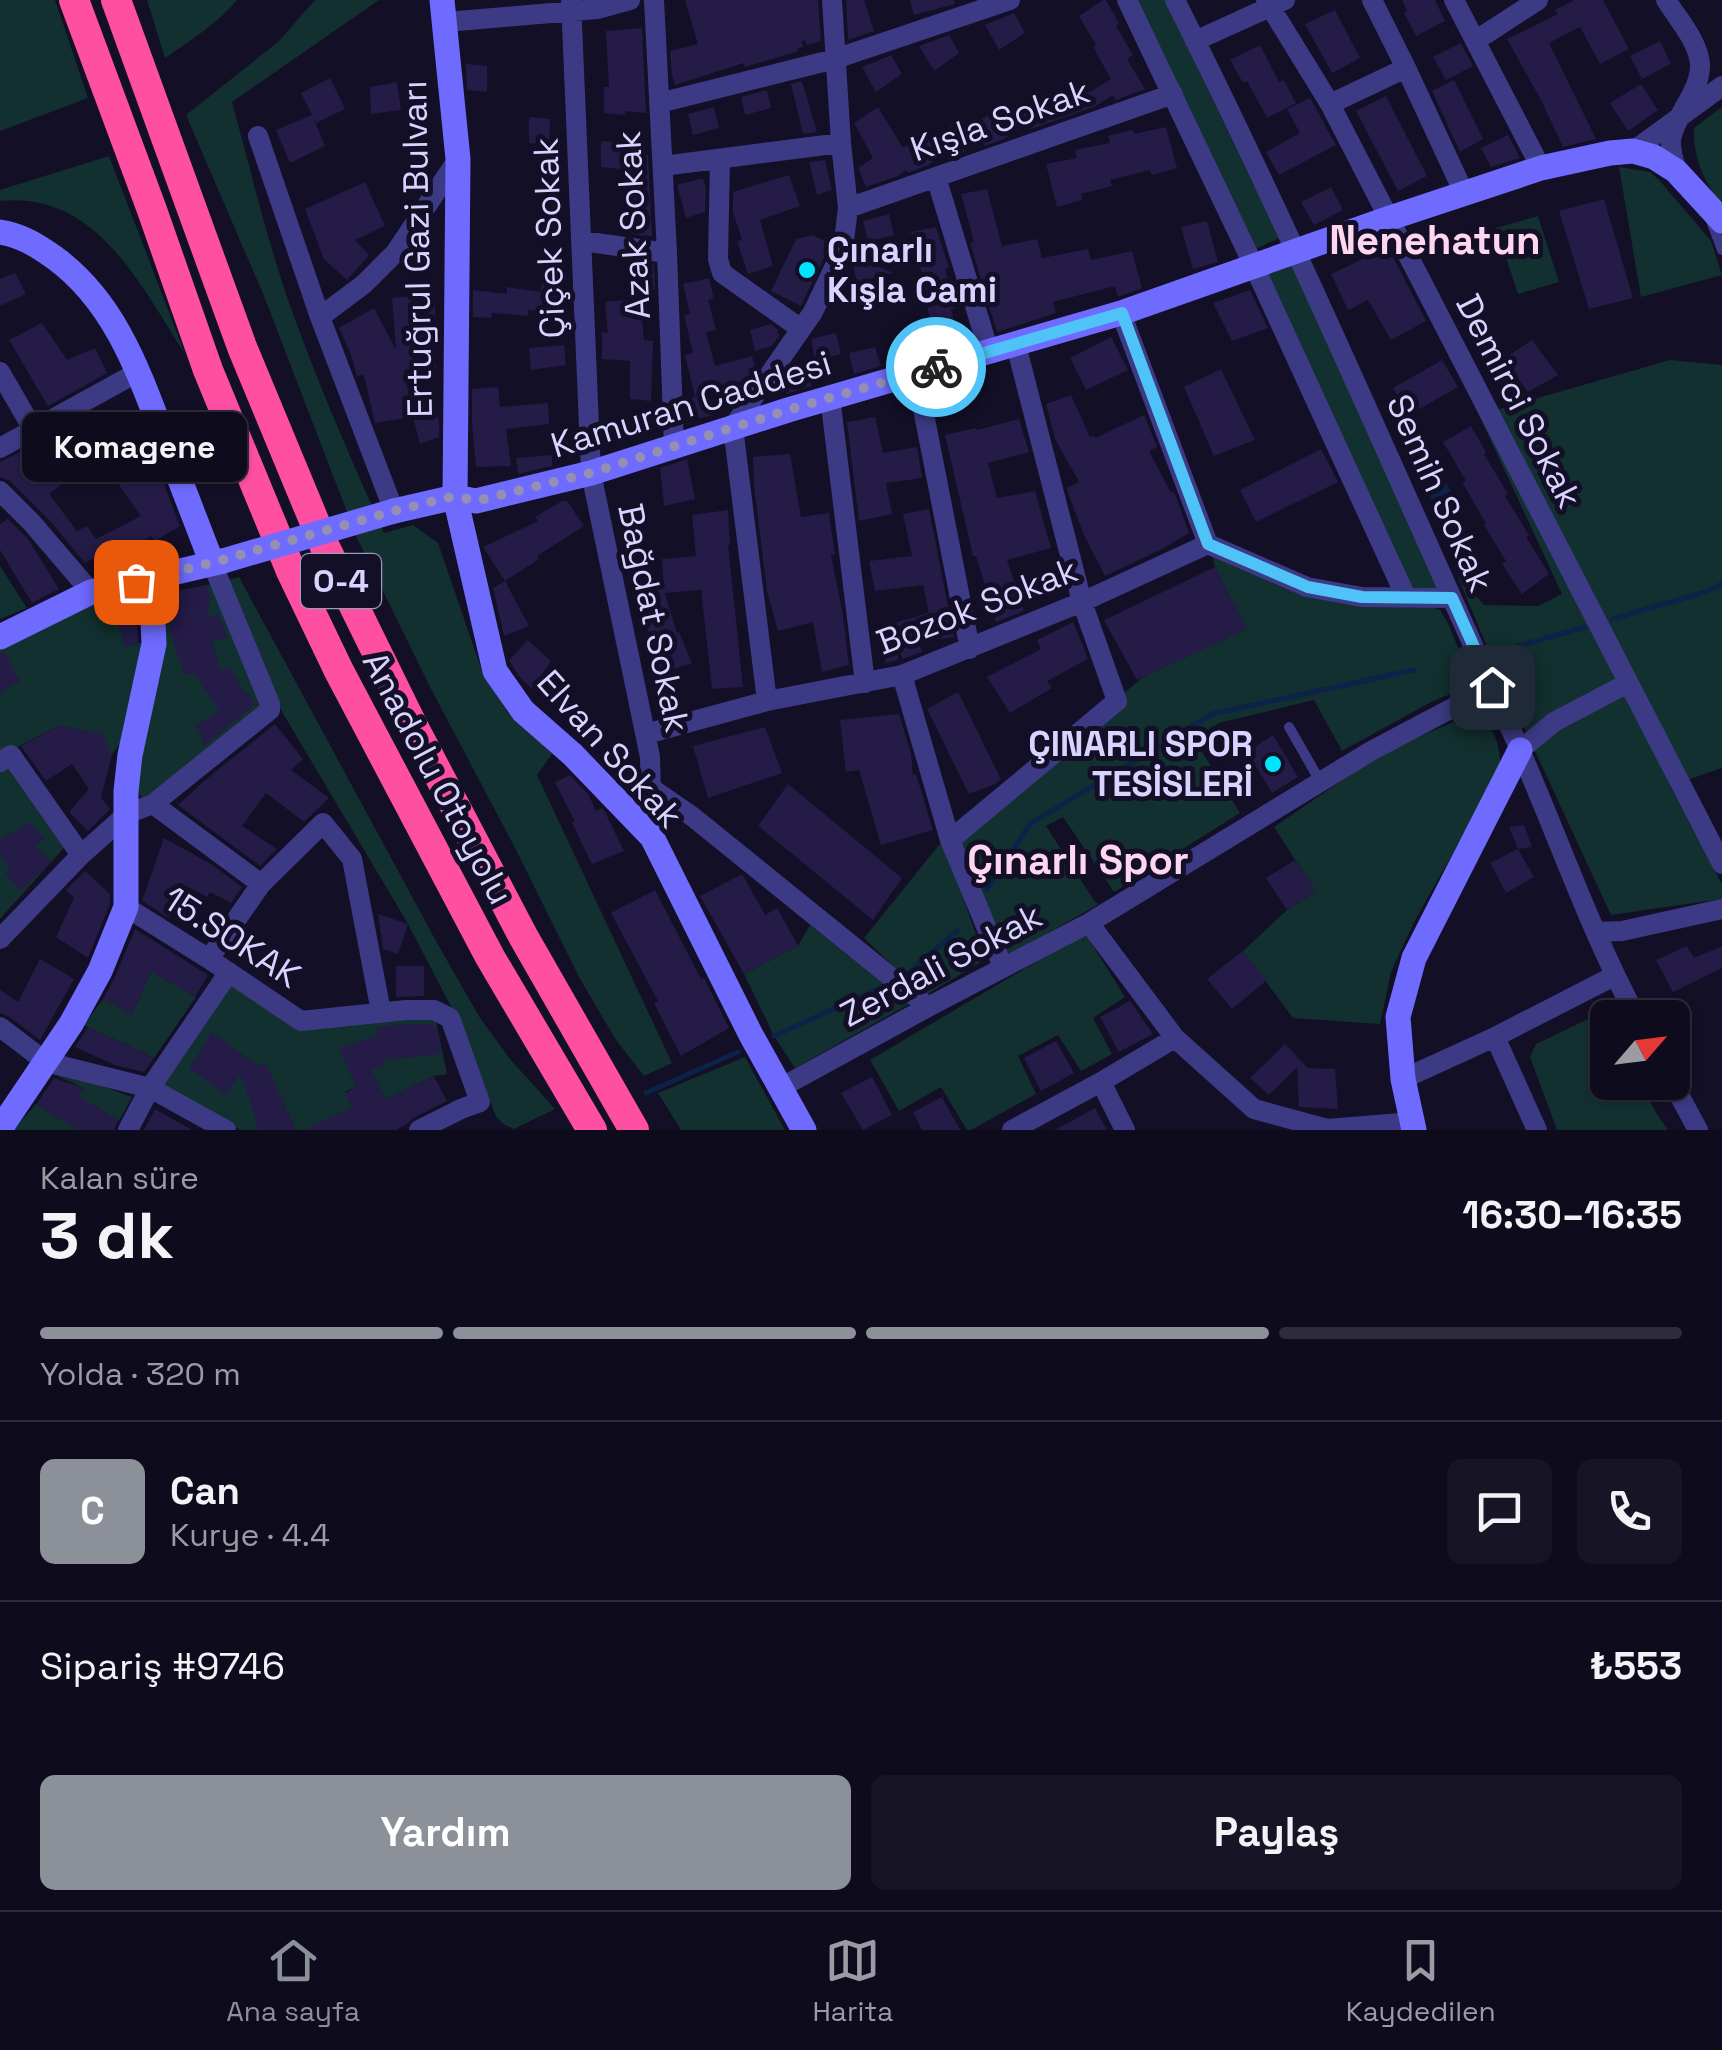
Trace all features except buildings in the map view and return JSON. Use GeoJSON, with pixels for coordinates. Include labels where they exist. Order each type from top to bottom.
{"type":"FeatureCollection","features":[{"type":"Feature","properties":{"kind":"highway","name":"Anadolu Otoyolu"},"geometry":{"type":"LineString","coordinates":[[74,0],[208,370],[291,570],[338,671],[472,923],[592,1130]]}},
{"type":"Feature","properties":{"kind":"highway","name":"Anadolu Otoyolu"},"geometry":{"type":"LineString","coordinates":[[116,0],[242,347],[325,547],[494,883],[634,1130]]}},
{"type":"Feature","properties":{"kind":"street"},"geometry":{"type":"LineString","coordinates":[[444,11],[571,6],[597,10],[630,0]]}},
{"type":"Feature","properties":{"kind":"street","name":"Azak Sokak"},"geometry":{"type":"LineString","coordinates":[[654,0],[674,446]]}},
{"type":"Feature","properties":{"kind":"street"},"geometry":{"type":"LineString","coordinates":[[768,701],[733,428],[813,312],[843,249],[848,208],[832,0]]}},
{"type":"Feature","properties":{"kind":"street"},"geometry":{"type":"LineString","coordinates":[[659,103],[836,59],[1010,0]]}},
{"type":"Feature","properties":{"kind":"street"},"geometry":{"type":"LineString","coordinates":[[1127,0],[1406,598]]}},
{"type":"Feature","properties":{"kind":"street","name":"Semih Sokak"},"geometry":{"type":"LineString","coordinates":[[1175,0],[1296,252],[1520,750],[1627,1000]]}},
{"type":"Feature","properties":{"kind":"street"},"geometry":{"type":"LineString","coordinates":[[1372,0],[1464,194]]}},
{"type":"Feature","properties":{"kind":"street"},"geometry":{"type":"LineString","coordinates":[[1454,0],[1541,168]]}},
{"type":"Feature","properties":{"kind":"street"},"geometry":{"type":"LineString","coordinates":[[1475,40],[1538,0]]}},
{"type":"Feature","properties":{"kind":"street"},"geometry":{"type":"LineString","coordinates":[[1666,0],[1694,43],[1700,64],[1671,137],[1676,170]]}},
{"type":"Feature","properties":{"kind":"street"},"geometry":{"type":"LineString","coordinates":[[1196,41],[1273,2]]}},
{"type":"Feature","properties":{"kind":"street","name":"Demirci Sokak"},"geometry":{"type":"LineString","coordinates":[[1273,2],[1330,104],[1722,864]]}},
{"type":"Feature","properties":{"kind":"street","name":"Çiçek Sokak"},"geometry":{"type":"LineString","coordinates":[[571,6],[591,473]]}},
{"type":"Feature","properties":{"kind":"street","name":"Ertuğrul Gazi Bulvarı"},"geometry":{"type":"LineString","coordinates":[[444,11],[458,159],[455,496]]}},
{"type":"Feature","properties":{"kind":"street"},"geometry":{"type":"LineString","coordinates":[[1330,104],[1406,68]]}},
{"type":"Feature","properties":{"kind":"street","name":"Kamuran Caddesi"},"geometry":{"type":"LineString","coordinates":[[0,636],[92,592],[455,496],[476,501],[591,473],[1122,313],[1541,168],[1633,151],[1722,86]]}},
{"type":"Feature","properties":{"kind":"street","name":"Kışla Sokak"},"geometry":{"type":"LineString","coordinates":[[848,208],[1173,94]]}},
{"type":"Feature","properties":{"kind":"street"},"geometry":{"type":"LineString","coordinates":[[258,136],[320,316],[394,511]]}},
{"type":"Feature","properties":{"kind":"street"},"geometry":{"type":"LineString","coordinates":[[662,166],[841,142]]}},
{"type":"Feature","properties":{"kind":"street"},"geometry":{"type":"LineString","coordinates":[[1633,151],[1676,170],[1715,214]]}},
{"type":"Feature","properties":{"kind":"street"},"geometry":{"type":"LineString","coordinates":[[320,316],[364,284],[394,253],[458,159]]}},
{"type":"Feature","properties":{"kind":"street"},"geometry":{"type":"LineString","coordinates":[[720,159],[718,259],[722,273],[801,329]]}},
{"type":"Feature","properties":{"kind":"street"},"geometry":{"type":"LineString","coordinates":[[936,178],[988,352]]}},
{"type":"Feature","properties":{"kind":"street"},"geometry":{"type":"LineString","coordinates":[[0,232],[44,250],[84,282],[107,310],[138,372],[217,562],[270,704],[270,710],[153,804],[127,814],[81,855],[0,939]]}},
{"type":"Feature","properties":{"kind":"street"},"geometry":{"type":"LineString","coordinates":[[582,241],[668,253]]}},
{"type":"Feature","properties":{"kind":"street"},"geometry":{"type":"LineString","coordinates":[[1122,313],[1208,544],[1308,587],[1362,597],[1452,598]]}},
{"type":"Feature","properties":{"kind":"street"},"geometry":{"type":"LineString","coordinates":[[950,840],[1117,701],[1082,602],[1016,344]]}},
{"type":"Feature","properties":{"kind":"street"},"geometry":{"type":"LineString","coordinates":[[0,372],[33,429]]}},
{"type":"Feature","properties":{"kind":"street"},"geometry":{"type":"LineString","coordinates":[[0,448],[138,372]]}},
{"type":"Feature","properties":{"kind":"street"},"geometry":{"type":"LineString","coordinates":[[916,373],[970,648]]}},
{"type":"Feature","properties":{"kind":"street"},"geometry":{"type":"LineString","coordinates":[[830,398],[864,684]]}},
{"type":"Feature","properties":{"kind":"street","name":"Bağdat Sokak"},"geometry":{"type":"LineString","coordinates":[[591,473],[650,757],[652,836]]}},
{"type":"Feature","properties":{"kind":"street"},"geometry":{"type":"LineString","coordinates":[[0,491],[92,592]]}},
{"type":"Feature","properties":{"kind":"street","name":"Elvan Sokak"},"geometry":{"type":"LineString","coordinates":[[455,496],[495,671],[523,710],[652,836],[751,1035],[804,1130]]}},
{"type":"Feature","properties":{"kind":"street","name":"Bozok Sokak"},"geometry":{"type":"LineString","coordinates":[[646,734],[768,701],[902,675],[1082,602],[1208,544]]}},
{"type":"Feature","properties":{"kind":"street"},"geometry":{"type":"LineString","coordinates":[[0,1129],[71,1024],[100,970],[126,906],[126,790],[154,644],[151,578]]}},
{"type":"Feature","properties":{"kind":"street"},"geometry":{"type":"LineString","coordinates":[[902,675],[950,840],[1003,967]]}},
{"type":"Feature","properties":{"kind":"street"},"geometry":{"type":"LineString","coordinates":[[1089,923],[1176,1038],[1254,1109],[1326,1130],[1413,1126],[1403,1078],[1398,1017],[1414,958],[1520,750],[1554,722],[1628,684]]}},
{"type":"Feature","properties":{"kind":"street","name":"Zerdali Sokak"},"geometry":{"type":"LineString","coordinates":[[782,1087],[1089,923],[1371,751],[1492,687]]}},
{"type":"Feature","properties":{"kind":"street"},"geometry":{"type":"LineString","coordinates":[[0,762],[10,755],[81,855]]}},
{"type":"Feature","properties":{"kind":"street"},"geometry":{"type":"LineString","coordinates":[[651,788],[693,817],[928,1007]]}},
{"type":"Feature","properties":{"kind":"street","name":"15.SOKAK"},"geometry":{"type":"LineString","coordinates":[[153,804],[261,884]]}},
{"type":"Feature","properties":{"kind":"street","name":"15.SOKAK"},"geometry":{"type":"LineString","coordinates":[[210,959],[261,884],[323,823],[352,858],[381,1012]]}},
{"type":"Feature","properties":{"kind":"street","name":"15.SOKAK"},"geometry":{"type":"LineString","coordinates":[[126,906],[301,1021],[434,1010],[450,1018],[480,1102],[419,1130]]}},
{"type":"Feature","properties":{"kind":"street"},"geometry":{"type":"LineString","coordinates":[[1596,932],[1622,932],[1722,909]]}},
{"type":"Feature","properties":{"kind":"street"},"geometry":{"type":"LineString","coordinates":[[128,1130],[150,1088],[229,972]]}},
{"type":"Feature","properties":{"kind":"street"},"geometry":{"type":"LineString","coordinates":[[1403,1078],[1495,1038],[1614,976]]}},
{"type":"Feature","properties":{"kind":"street"},"geometry":{"type":"LineString","coordinates":[[0,1027],[46,1062],[150,1088],[226,1130]]}},
{"type":"Feature","properties":{"kind":"street"},"geometry":{"type":"LineString","coordinates":[[1012,1130],[1176,1038]]}},
{"type":"Feature","properties":{"kind":"street"},"geometry":{"type":"LineString","coordinates":[[1495,1038],[1537,1130]]}},
{"type":"Feature","properties":{"kind":"street"},"geometry":{"type":"LineString","coordinates":[[1100,1082],[1124,1130]]}},
{"type":"Feature","properties":{"kind":"street"},"geometry":{"type":"LineString","coordinates":[[1682,1100],[1698,1130]]}},
{"type":"Feature","properties":{"kind":"lane"},"geometry":{"type":"LineString","coordinates":[[1715,214],[1711,224],[1722,250]]}},
{"type":"Feature","properties":{"kind":"lane"},"geometry":{"type":"LineString","coordinates":[[1289,727],[1321,782]]}},
{"type":"Feature","properties":{"kind":"green space"},"geometry":{"type":"Polygon","coordinates":[[[0,0],[55,0],[88,98],[0,131],[0,0]]]}},
{"type":"Feature","properties":{"kind":"green space"},"geometry":{"type":"Polygon","coordinates":[[[147,0],[237,0],[212,24],[165,58],[147,0]]]}},
{"type":"Feature","properties":{"kind":"green space"},"geometry":{"type":"Polygon","coordinates":[[[315,0],[379,0],[232,102],[280,276],[322,388],[384,533],[413,525],[438,543],[482,671],[507,711],[552,754],[537,775],[672,1063],[644,1076],[616,1040],[579,977],[357,538],[264,296],[186,115],[278,42],[315,0]]]}},
{"type":"Feature","properties":{"kind":"green space"},"geometry":{"type":"Polygon","coordinates":[[[1136,0],[1165,0],[1279,238],[1256,249],[1136,0]]]}},
{"type":"Feature","properties":{"kind":"green space"},"geometry":{"type":"Polygon","coordinates":[[[1722,107],[1722,205],[1701,169],[1694,128],[1722,107]]]}},
{"type":"Feature","properties":{"kind":"green space"},"geometry":{"type":"Polygon","coordinates":[[[109,156],[185,354],[132,273],[89,227],[64,211],[34,202],[0,201],[0,190],[109,156]]]}},
{"type":"Feature","properties":{"kind":"green space"},"geometry":{"type":"Polygon","coordinates":[[[1619,167],[1650,172],[1660,181],[1711,241],[1722,275],[1641,297],[1619,167]]]}},
{"type":"Feature","properties":{"kind":"green space"},"geometry":{"type":"Polygon","coordinates":[[[1538,216],[1559,282],[1518,294],[1496,228],[1538,216]]]}},
{"type":"Feature","properties":{"kind":"green space"},"geometry":{"type":"Polygon","coordinates":[[[1291,263],[1439,589],[1410,591],[1266,271],[1291,263]]]}},
{"type":"Feature","properties":{"kind":"green space"},"geometry":{"type":"Polygon","coordinates":[[[1670,360],[1722,365],[1722,768],[1670,786],[1722,884],[1722,899],[1611,915],[1457,575],[1484,605],[1538,606],[1562,594],[1479,415],[1670,360]]]}},
{"type":"Feature","properties":{"kind":"green space"},"geometry":{"type":"Polygon","coordinates":[[[1213,557],[1300,595],[1361,605],[1440,610],[1472,681],[1470,686],[1431,702],[1342,751],[1314,700],[1219,723],[1194,739],[1240,813],[1114,892],[1063,817],[1046,826],[1099,904],[1006,957],[956,836],[1143,677],[1246,629],[1213,557]]]}},
{"type":"Feature","properties":{"kind":"green space"},"geometry":{"type":"Polygon","coordinates":[[[0,566],[27,608],[0,619],[0,566]]]}},
{"type":"Feature","properties":{"kind":"green space"},"geometry":{"type":"Polygon","coordinates":[[[239,577],[480,1018],[555,1109],[514,1129],[496,1116],[459,1022],[408,924],[278,705],[225,581],[239,577]]]}},
{"type":"Feature","properties":{"kind":"green space"},"geometry":{"type":"Polygon","coordinates":[[[212,584],[263,711],[146,801],[136,791],[172,592],[212,584]]]}},
{"type":"Feature","properties":{"kind":"green space"},"geometry":{"type":"Polygon","coordinates":[[[108,589],[125,646],[144,642],[124,738],[112,754],[60,725],[0,756],[0,637],[108,589]]]}},
{"type":"Feature","properties":{"kind":"green space"},"geometry":{"type":"Polygon","coordinates":[[[1470,715],[1491,729],[1500,755],[1499,772],[1414,922],[1391,972],[1380,1024],[1293,1018],[1243,951],[1287,910],[1316,892],[1274,827],[1385,751],[1470,715]]]}},
{"type":"Feature","properties":{"kind":"green space"},"geometry":{"type":"Polygon","coordinates":[[[11,755],[71,840],[0,919],[0,762],[11,755]]]}},
{"type":"Feature","properties":{"kind":"green space"},"geometry":{"type":"Polygon","coordinates":[[[943,840],[984,957],[926,995],[864,938],[943,840]]]}},
{"type":"Feature","properties":{"kind":"green space"},"geometry":{"type":"Polygon","coordinates":[[[810,925],[909,1004],[795,1068],[774,1036],[744,974],[798,946],[810,925]]]}},
{"type":"Feature","properties":{"kind":"green space"},"geometry":{"type":"Polygon","coordinates":[[[1085,933],[1125,997],[1093,1018],[1112,1054],[1081,1071],[1058,1035],[1018,1056],[1036,1094],[971,1130],[967,1130],[941,1087],[899,1111],[870,1060],[1085,933]]]}},
{"type":"Feature","properties":{"kind":"green space"},"geometry":{"type":"Polygon","coordinates":[[[151,971],[196,997],[154,1058],[84,1025],[103,999],[132,1014],[151,971]]]}},
{"type":"Feature","properties":{"kind":"green space"},"geometry":{"type":"Polygon","coordinates":[[[229,981],[298,1026],[435,1017],[447,1074],[434,1076],[386,1099],[374,1078],[345,1092],[352,1107],[306,1130],[240,1130],[158,1086],[229,981]]]}},
{"type":"Feature","properties":{"kind":"green space"},"geometry":{"type":"Polygon","coordinates":[[[1590,1018],[1590,1100],[1650,1100],[1668,1130],[1557,1130],[1530,1057],[1536,1044],[1590,1018]]]}},
{"type":"Feature","properties":{"kind":"green space"},"geometry":{"type":"Polygon","coordinates":[[[745,1057],[785,1130],[681,1130],[658,1093],[745,1057]]]}},
{"type":"Feature","properties":{"kind":"green space"},"geometry":{"type":"Polygon","coordinates":[[[57,1070],[132,1097],[119,1121],[93,1105],[79,1130],[13,1130],[36,1104],[66,1122],[83,1088],[54,1074],[57,1070]]]}},
{"type":"Feature","properties":{"kind":"water"},"geometry":{"type":"Polygon","coordinates":[[[1443,478],[1463,513],[1446,524],[1426,489],[1443,478]]]}},
{"type":"Feature","properties":{"kind":"waterway"},"geometry":{"type":"LineString","coordinates":[[1612,619],[1722,584]]}},
{"type":"Feature","properties":{"kind":"waterway"},"geometry":{"type":"LineString","coordinates":[[1490,654],[1585,627]]}},
{"type":"Feature","properties":{"kind":"waterway"},"geometry":{"type":"LineString","coordinates":[[987,889],[1030,824],[1212,714],[1414,670]]}},
{"type":"Feature","properties":{"kind":"waterway"},"geometry":{"type":"LineString","coordinates":[[907,974],[957,931]]}},
{"type":"Feature","properties":{"kind":"waterway"},"geometry":{"type":"LineString","coordinates":[[774,1036],[882,987]]}},
{"type":"Feature","properties":{"kind":"waterway"},"geometry":{"type":"LineString","coordinates":[[646,1093],[738,1052]]}},
{"type":"Feature","properties":{"kind":"way so far"},"geometry":{"type":"LineString","coordinates":[[136,582],[455,496],[476,501],[591,473],[936,367]]}},
{"type":"Feature","properties":{"kind":"place","name":"Çınarlı Kışla Cami"},"geometry":{"type":"Point","coordinates":[807,270]}},
{"type":"Feature","properties":{"kind":"place","name":"Komagene"},"geometry":{"type":"Point","coordinates":[136,582]}},
{"type":"Feature","properties":{"kind":"place","name":"ÇINARLI SPOR TESİSLERİ"},"geometry":{"type":"Point","coordinates":[1273,764]}},
{"type":"Feature","properties":{"kind":"district","name":"Nenehatun"},"geometry":{"type":"Point","coordinates":[1435,240]}},
{"type":"Feature","properties":{"kind":"district","name":"Çınarlı Spor"},"geometry":{"type":"Point","coordinates":[1078,860]}},
{"type":"Feature","properties":{"kind":"route"},"geometry":{"type":"LineString","coordinates":[[936,367],[1122,313],[1208,544],[1308,587],[1362,597],[1452,598],[1492,687]]}}]}
